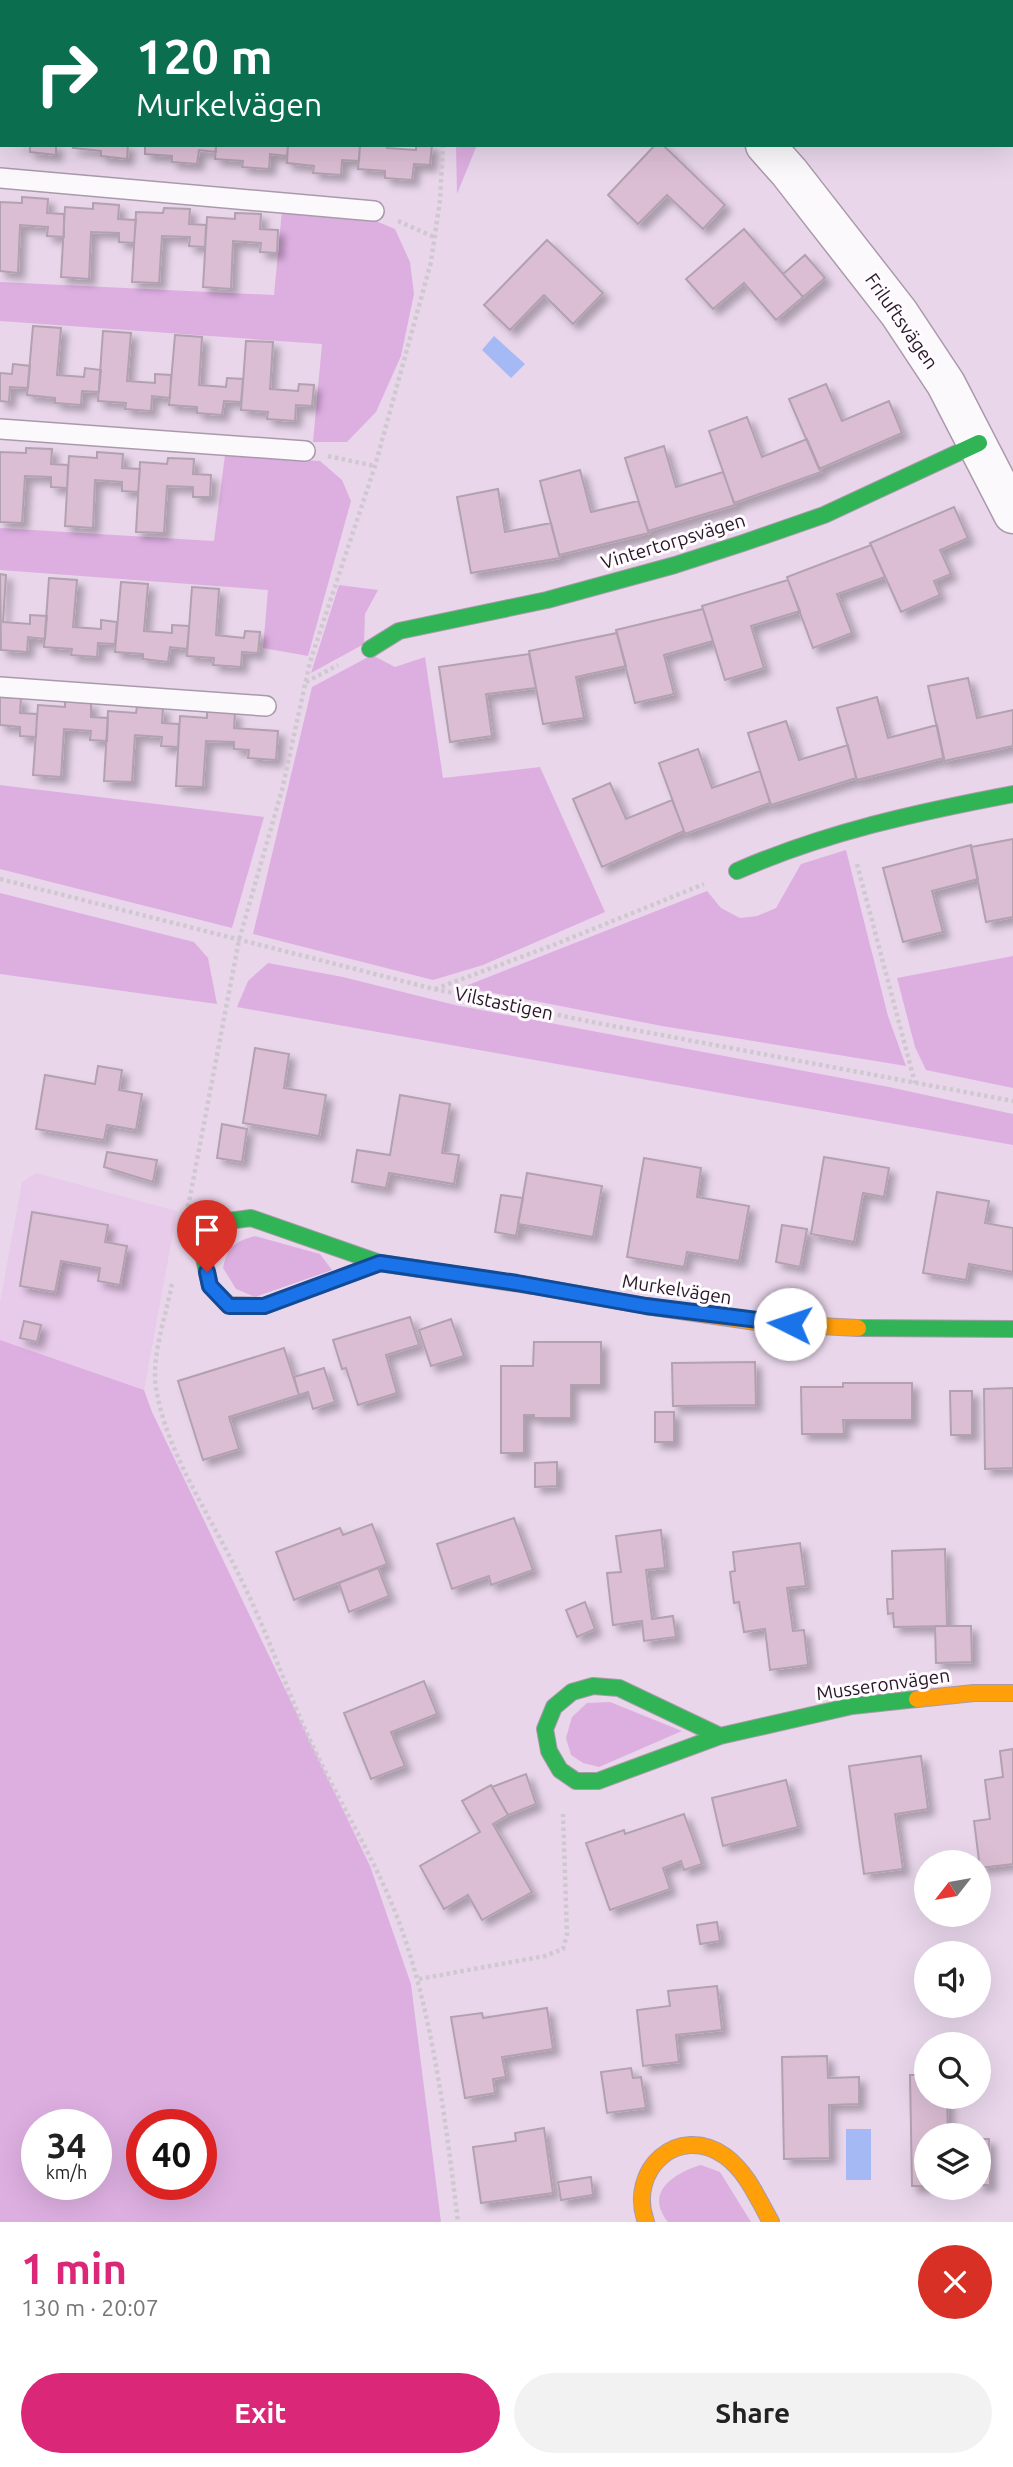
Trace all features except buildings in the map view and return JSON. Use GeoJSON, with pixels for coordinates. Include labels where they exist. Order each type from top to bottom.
{"type":"FeatureCollection","features":[{"type":"Feature","properties":{"kind":"street","name":"Friluftsvägen"},"geometry":{"type":"LineString","coordinates":[[767,147],[899,313],[946,384],[1013,514]]}},
{"type":"Feature","properties":{"kind":"street","name":"Vintertorpsvägen"},"geometry":{"type":"LineString","coordinates":[[370,649],[399,631],[547,600],[675,565],[743,543],[824,514],[978,443]]}},
{"type":"Feature","properties":{"kind":"street"},"geometry":{"type":"LineString","coordinates":[[737,871],[774,854],[848,829],[1013,794]]}},
{"type":"Feature","properties":{"kind":"street","name":"Murkelvägen"},"geometry":{"type":"LineString","coordinates":[[380,1263],[264,1306],[229,1306],[210,1286],[204,1258],[212,1235],[228,1222],[251,1218],[380,1263],[517,1283],[646,1306],[763,1322],[871,1329],[1013,1329]]}},
{"type":"Feature","properties":{"kind":"street"},"geometry":{"type":"LineString","coordinates":[[576,1781],[560,1770],[549,1751],[545,1729],[554,1707],[572,1692],[593,1686],[619,1688],[720,1736]]}},
{"type":"Feature","properties":{"kind":"street","name":"Musseronvägen"},"geometry":{"type":"LineString","coordinates":[[576,1781],[598,1781],[720,1736],[852,1706],[974,1693],[1013,1693]]}},
{"type":"Feature","properties":{"kind":"street"},"geometry":{"type":"LineString","coordinates":[[646,2222],[641,2210],[642,2185],[654,2161],[676,2149],[700,2146],[723,2153],[740,2168],[771,2222]]}},
{"type":"Feature","properties":{"kind":"lane"},"geometry":{"type":"LineString","coordinates":[[0,177],[374,211]]}},
{"type":"Feature","properties":{"kind":"lane"},"geometry":{"type":"LineString","coordinates":[[0,429],[305,451]]}},
{"type":"Feature","properties":{"kind":"lane"},"geometry":{"type":"LineString","coordinates":[[0,687],[266,706]]}},
{"type":"Feature","properties":{"kind":"path"},"geometry":{"type":"LineString","coordinates":[[186,1218],[239,940],[282,790],[310,662],[375,466],[431,262],[440,200],[443,147]]}},
{"type":"Feature","properties":{"kind":"path"},"geometry":{"type":"LineString","coordinates":[[374,211],[434,237]]}},
{"type":"Feature","properties":{"kind":"path"},"geometry":{"type":"LineString","coordinates":[[305,451],[375,466]]}},
{"type":"Feature","properties":{"kind":"path"},"geometry":{"type":"LineString","coordinates":[[848,829],[915,1083]]}},
{"type":"Feature","properties":{"kind":"path"},"geometry":{"type":"LineString","coordinates":[[435,989],[556,944],[737,871]]}},
{"type":"Feature","properties":{"kind":"path","name":"Vilstastigen"},"geometry":{"type":"LineString","coordinates":[[0,879],[435,989],[592,1022],[1013,1101]]}},
{"type":"Feature","properties":{"kind":"path"},"geometry":{"type":"LineString","coordinates":[[173,1279],[155,1368],[160,1406],[176,1452],[239,1575],[321,1764],[377,1869],[419,1979],[449,2145],[458,2222]]}},
{"type":"Feature","properties":{"kind":"path"},"geometry":{"type":"LineString","coordinates":[[419,1979],[545,1956],[563,1949],[566,1935],[563,1815],[576,1781]]}},
{"type":"Feature","properties":{"kind":"shaded area"},"geometry":{"type":"Polygon","coordinates":[[[456,147],[476,147],[457,194],[456,147]]]}},
{"type":"Feature","properties":{"kind":"shaded area"},"geometry":{"type":"Polygon","coordinates":[[[282,210],[371,219],[395,229],[410,262],[414,294],[401,356],[376,412],[347,442],[313,442],[322,344],[0,321],[0,282],[274,295],[282,210]]]}},
{"type":"Feature","properties":{"kind":"shaded area"},"geometry":{"type":"Polygon","coordinates":[[[225,455],[320,461],[342,480],[351,501],[308,656],[263,648],[268,590],[0,570],[0,528],[214,541],[225,455]]]}},
{"type":"Feature","properties":{"kind":"shaded area"},"geometry":{"type":"Polygon","coordinates":[[[339,585],[378,590],[365,614],[364,644],[311,673],[339,585]]]}},
{"type":"Feature","properties":{"kind":"shaded area"},"geometry":{"type":"Polygon","coordinates":[[[372,655],[395,667],[425,657],[443,778],[540,767],[605,912],[483,965],[433,980],[253,934],[312,687],[372,655]]]}},
{"type":"Feature","properties":{"kind":"shaded area"},"geometry":{"type":"Polygon","coordinates":[[[0,785],[264,817],[232,928],[0,869],[0,785]]]}},
{"type":"Feature","properties":{"kind":"shaded area"},"geometry":{"type":"Polygon","coordinates":[[[846,850],[888,1016],[906,1066],[662,1026],[463,987],[707,891],[721,908],[740,918],[757,916],[776,908],[801,864],[846,850]]]}},
{"type":"Feature","properties":{"kind":"shaded area"},"geometry":{"type":"Polygon","coordinates":[[[0,893],[194,942],[208,958],[217,1004],[0,974],[0,893]]]}},
{"type":"Feature","properties":{"kind":"shaded area"},"geometry":{"type":"Polygon","coordinates":[[[1013,956],[1013,1088],[926,1070],[915,1047],[897,978],[1013,956]]]}},
{"type":"Feature","properties":{"kind":"shaded area"},"geometry":{"type":"Polygon","coordinates":[[[268,963],[343,977],[455,1005],[889,1087],[1013,1114],[1013,1145],[237,1007],[248,981],[268,963]]]}},
{"type":"Feature","properties":{"kind":"shaded area"},"geometry":{"type":"Polygon","coordinates":[[[36,1173],[177,1211],[144,1390],[0,1340],[0,1303],[22,1182],[36,1173]]]}},
{"type":"Feature","properties":{"kind":"shaded area"},"geometry":{"type":"Polygon","coordinates":[[[255,1236],[320,1254],[332,1270],[255,1297],[236,1289],[223,1268],[225,1261],[233,1246],[255,1236]]]}},
{"type":"Feature","properties":{"kind":"shaded area"},"geometry":{"type":"Polygon","coordinates":[[[0,1340],[144,1390],[152,1412],[370,1866],[411,1984],[441,2222],[0,2222],[0,1340]]]}},
{"type":"Feature","properties":{"kind":"shaded area"},"geometry":{"type":"Polygon","coordinates":[[[610,1702],[682,1731],[599,1767],[583,1763],[571,1755],[566,1738],[572,1717],[587,1703],[610,1702]]]}},
{"type":"Feature","properties":{"kind":"shaded area"},"geometry":{"type":"Polygon","coordinates":[[[701,2165],[720,2172],[751,2222],[668,2222],[661,2211],[661,2193],[673,2178],[701,2165]]]}},
{"type":"Feature","properties":{"kind":"water"},"geometry":{"type":"Polygon","coordinates":[[[494,336],[525,364],[511,378],[482,350],[494,336]]]}},
{"type":"Feature","properties":{"kind":"water"},"geometry":{"type":"Polygon","coordinates":[[[846,2129],[871,2129],[871,2180],[846,2180],[846,2129]]]}},
{"type":"Feature","properties":{"kind":"traffic: fast"},"geometry":{"type":"LineString","coordinates":[[370,649],[399,631],[547,600],[675,565],[743,543],[824,515],[979,443]]}},
{"type":"Feature","properties":{"kind":"traffic: fast"},"geometry":{"type":"LineString","coordinates":[[737,871],[838,834],[942,808],[1013,794]]}},
{"type":"Feature","properties":{"kind":"traffic: fast"},"geometry":{"type":"LineString","coordinates":[[380,1263],[264,1306],[229,1305],[210,1286],[204,1258],[212,1235],[228,1221],[251,1218],[380,1263],[533,1286]]}},
{"type":"Feature","properties":{"kind":"traffic: fast"},"geometry":{"type":"LineString","coordinates":[[858,1328],[1013,1329]]}},
{"type":"Feature","properties":{"kind":"traffic: fast"},"geometry":{"type":"LineString","coordinates":[[720,1736],[619,1688],[593,1686],[572,1692],[554,1707],[545,1729],[549,1751],[560,1770],[576,1781],[598,1781],[720,1736],[852,1706],[917,1699]]}},
{"type":"Feature","properties":{"kind":"traffic: slow"},"geometry":{"type":"LineString","coordinates":[[533,1286],[763,1323],[858,1328]]}},
{"type":"Feature","properties":{"kind":"traffic: slow"},"geometry":{"type":"LineString","coordinates":[[917,1699],[974,1693],[1013,1693]]}},
{"type":"Feature","properties":{"kind":"traffic: slow"},"geometry":{"type":"LineString","coordinates":[[646,2222],[642,2203],[644,2185],[650,2170],[661,2157],[674,2149],[690,2145],[707,2147],[733,2162],[751,2186],[771,2222]]}},
{"type":"Feature","properties":{"kind":"route"},"geometry":{"type":"LineString","coordinates":[[207,1272],[210,1286],[229,1306],[264,1306],[380,1263],[517,1283],[646,1306],[790,1324]]}}]}
